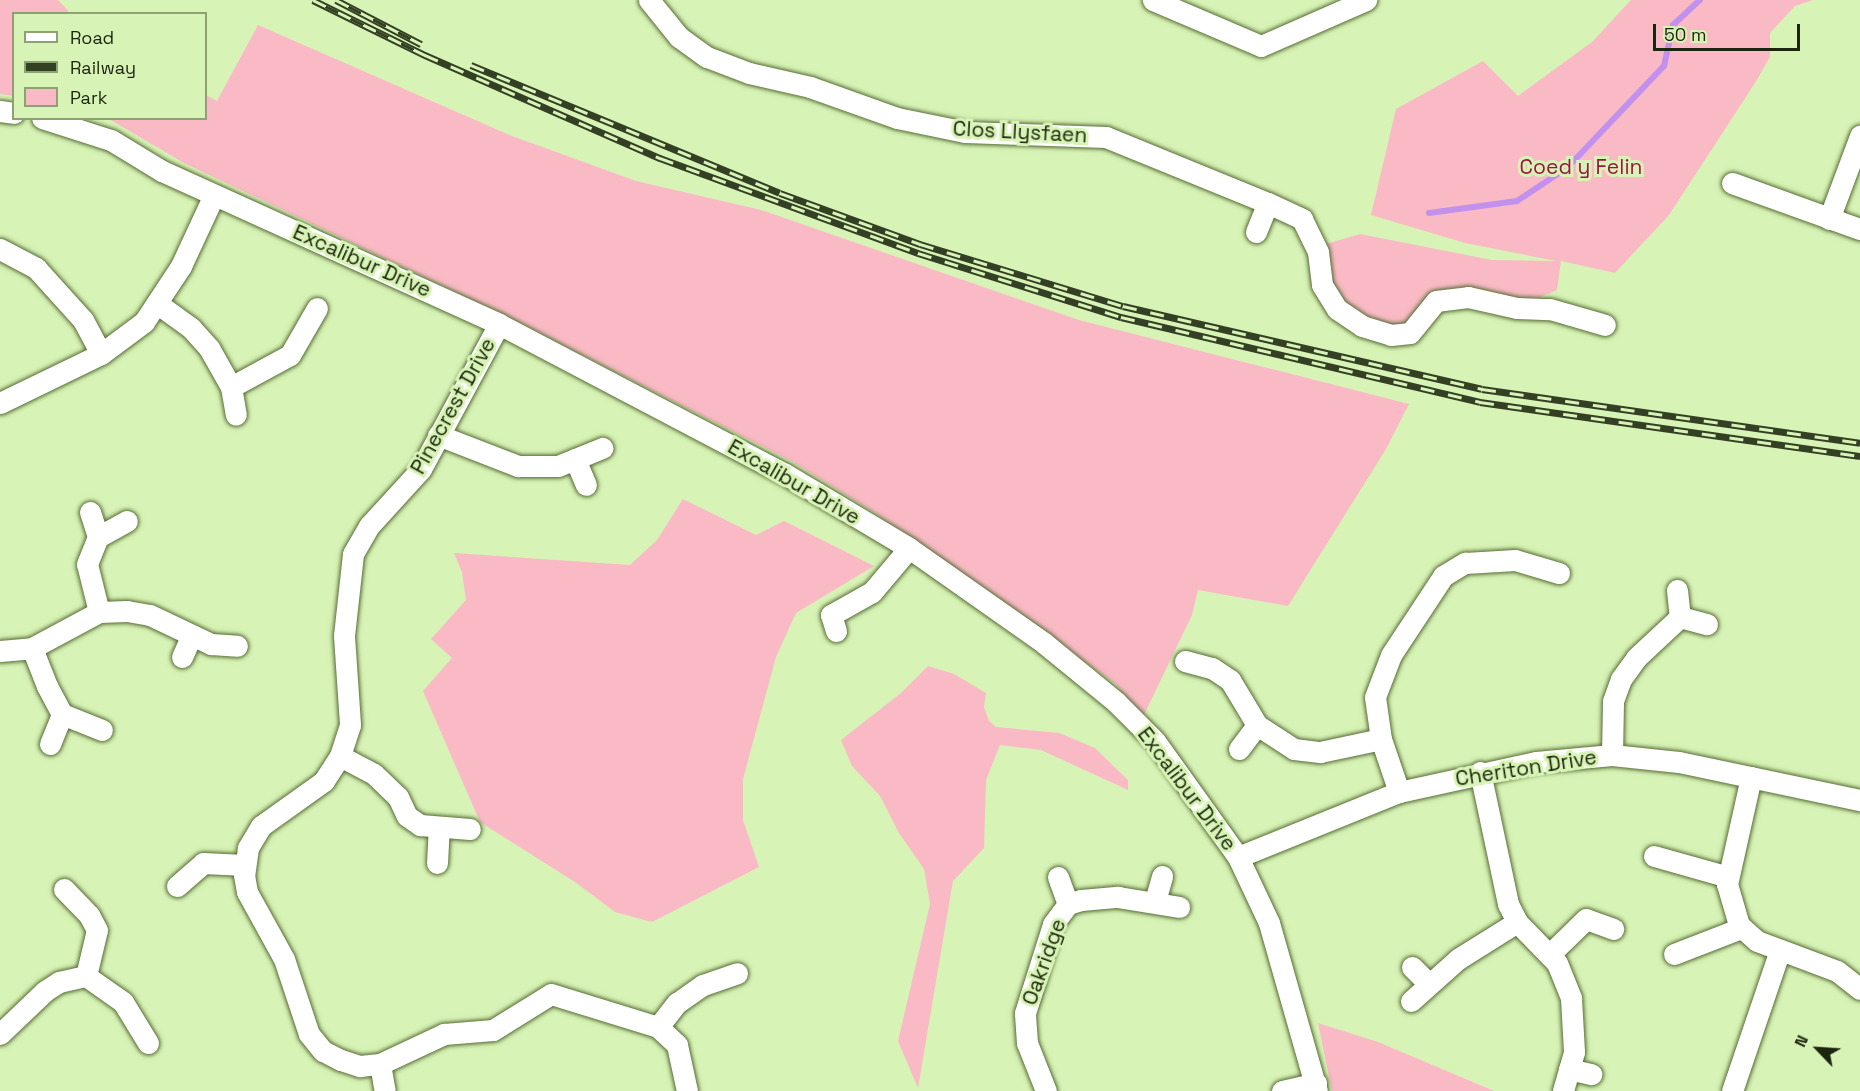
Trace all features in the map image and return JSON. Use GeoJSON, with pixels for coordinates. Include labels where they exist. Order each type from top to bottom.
{"type":"FeatureCollection","features":[{"type":"Feature","properties":{"kind":"street","name":"Clos Llysfaen"},"geometry":{"type":"LineString","coordinates":[[649,0],[679,37],[707,57],[748,73],[810,87],[897,118],[965,132],[1106,137],[1268,203],[1302,219],[1318,252],[1322,285],[1337,309],[1362,326],[1391,335],[1410,333],[1436,301],[1468,297],[1517,308],[1550,309],[1605,325]]}},
{"type":"Feature","properties":{"kind":"street"},"geometry":{"type":"LineString","coordinates":[[1158,1],[1261,46],[1366,0]]}},
{"type":"Feature","properties":{"kind":"street","name":"Excalibur Drive"},"geometry":{"type":"LineString","coordinates":[[48,120],[111,140],[214,195],[499,324],[785,474],[909,548],[1044,643],[1116,702],[1155,741],[1238,857],[1269,923],[1317,1087]]}},
{"type":"Feature","properties":{"kind":"street"},"geometry":{"type":"LineString","coordinates":[[1829,219],[1860,136]]}},
{"type":"Feature","properties":{"kind":"street"},"geometry":{"type":"LineString","coordinates":[[1732,183],[1860,228]]}},
{"type":"Feature","properties":{"kind":"street"},"geometry":{"type":"LineString","coordinates":[[0,403],[101,354],[130,334],[158,304],[181,266],[214,195]]}},
{"type":"Feature","properties":{"kind":"street"},"geometry":{"type":"LineString","coordinates":[[1256,232],[1268,203]]}},
{"type":"Feature","properties":{"kind":"street"},"geometry":{"type":"LineString","coordinates":[[0,249],[36,268],[83,320],[101,354]]}},
{"type":"Feature","properties":{"kind":"street"},"geometry":{"type":"LineString","coordinates":[[158,304],[201,336],[231,387],[236,415]]}},
{"type":"Feature","properties":{"kind":"street"},"geometry":{"type":"LineString","coordinates":[[231,387],[268,369],[290,355],[317,308]]}},
{"type":"Feature","properties":{"kind":"street","name":"Pinecrest Drive"},"geometry":{"type":"LineString","coordinates":[[499,324],[457,408],[438,435],[421,469],[369,526],[354,554],[346,599],[345,636],[350,725],[340,756],[324,781],[261,826],[248,848],[245,865],[247,892],[284,959],[309,1034],[323,1051],[341,1060],[360,1066],[380,1064],[444,1034],[493,1030],[551,994],[658,1028],[677,1045],[687,1091]]}},
{"type":"Feature","properties":{"kind":"street"},"geometry":{"type":"LineString","coordinates":[[438,435],[518,466],[558,466],[602,448]]}},
{"type":"Feature","properties":{"kind":"street"},"geometry":{"type":"LineString","coordinates":[[575,459],[586,486]]}},
{"type":"Feature","properties":{"kind":"street"},"geometry":{"type":"LineString","coordinates":[[90,512],[98,537]]}},
{"type":"Feature","properties":{"kind":"street"},"geometry":{"type":"LineString","coordinates":[[99,612],[87,564],[98,537],[127,521]]}},
{"type":"Feature","properties":{"kind":"street"},"geometry":{"type":"LineString","coordinates":[[836,631],[831,615],[872,592],[909,548]]}},
{"type":"Feature","properties":{"kind":"street"},"geometry":{"type":"LineString","coordinates":[[1399,792],[1381,739],[1375,697],[1382,672],[1450,569],[1465,562],[1515,560],[1559,573]]}},
{"type":"Feature","properties":{"kind":"street"},"geometry":{"type":"LineString","coordinates":[[1677,590],[1680,617]]}},
{"type":"Feature","properties":{"kind":"street"},"geometry":{"type":"LineString","coordinates":[[0,651],[33,648],[99,612],[150,615],[211,644],[237,646]]}},
{"type":"Feature","properties":{"kind":"street"},"geometry":{"type":"LineString","coordinates":[[1680,617],[1707,624]]}},
{"type":"Feature","properties":{"kind":"street"},"geometry":{"type":"LineString","coordinates":[[1612,755],[1613,701],[1621,679],[1636,658],[1680,617]]}},
{"type":"Feature","properties":{"kind":"street"},"geometry":{"type":"LineString","coordinates":[[182,657],[192,635]]}},
{"type":"Feature","properties":{"kind":"street"},"geometry":{"type":"LineString","coordinates":[[33,648],[46,686],[62,714],[102,730]]}},
{"type":"Feature","properties":{"kind":"street"},"geometry":{"type":"LineString","coordinates":[[1185,661],[1212,668],[1230,680],[1251,717],[1294,749],[1311,751],[1381,739]]}},
{"type":"Feature","properties":{"kind":"street"},"geometry":{"type":"LineString","coordinates":[[50,744],[62,714]]}},
{"type":"Feature","properties":{"kind":"street"},"geometry":{"type":"LineString","coordinates":[[1239,749],[1251,717]]}},
{"type":"Feature","properties":{"kind":"street","name":"Cheriton Drive"},"geometry":{"type":"LineString","coordinates":[[1238,857],[1399,792],[1480,772],[1612,755],[1680,762],[1860,800]]}},
{"type":"Feature","properties":{"kind":"street"},"geometry":{"type":"LineString","coordinates":[[340,756],[374,774],[398,797],[407,816],[420,825],[470,829]]}},
{"type":"Feature","properties":{"kind":"street"},"geometry":{"type":"LineString","coordinates":[[1480,772],[1499,876],[1518,922],[1557,963],[1571,998],[1574,1052],[1563,1091]]}},
{"type":"Feature","properties":{"kind":"street"},"geometry":{"type":"LineString","coordinates":[[1751,777],[1728,877],[1730,903],[1741,928],[1757,941],[1837,971],[1860,989]]}},
{"type":"Feature","properties":{"kind":"street"},"geometry":{"type":"LineString","coordinates":[[436,863],[439,827]]}},
{"type":"Feature","properties":{"kind":"street"},"geometry":{"type":"LineString","coordinates":[[1654,856],[1728,877]]}},
{"type":"Feature","properties":{"kind":"street"},"geometry":{"type":"LineString","coordinates":[[177,886],[203,863],[245,865]]}},
{"type":"Feature","properties":{"kind":"street"},"geometry":{"type":"LineString","coordinates":[[1155,901],[1162,876]]}},
{"type":"Feature","properties":{"kind":"street","name":"Oakridge"},"geometry":{"type":"LineString","coordinates":[[1058,877],[1068,904]]}},
{"type":"Feature","properties":{"kind":"street"},"geometry":{"type":"LineString","coordinates":[[64,889],[89,915],[97,930],[96,948],[86,976]]}},
{"type":"Feature","properties":{"kind":"street","name":"Oakridge"},"geometry":{"type":"LineString","coordinates":[[1055,1091],[1047,1091],[1027,1043],[1025,1013],[1053,924],[1068,904],[1118,897],[1155,901],[1179,907]]}},
{"type":"Feature","properties":{"kind":"street"},"geometry":{"type":"LineString","coordinates":[[1550,954],[1586,920],[1613,929]]}},
{"type":"Feature","properties":{"kind":"street"},"geometry":{"type":"LineString","coordinates":[[1411,1001],[1458,959],[1518,922]]}},
{"type":"Feature","properties":{"kind":"street"},"geometry":{"type":"LineString","coordinates":[[1674,954],[1741,928]]}},
{"type":"Feature","properties":{"kind":"street"},"geometry":{"type":"LineString","coordinates":[[1732,1091],[1780,950]]}},
{"type":"Feature","properties":{"kind":"street"},"geometry":{"type":"LineString","coordinates":[[1412,967],[1429,984]]}},
{"type":"Feature","properties":{"kind":"street"},"geometry":{"type":"LineString","coordinates":[[658,1028],[676,1003],[703,985],[737,974]]}},
{"type":"Feature","properties":{"kind":"street"},"geometry":{"type":"LineString","coordinates":[[0,1034],[45,991],[59,982],[86,976],[108,988],[123,1002],[148,1043]]}},
{"type":"Feature","properties":{"kind":"street"},"geometry":{"type":"LineString","coordinates":[[380,1064],[385,1091]]}},
{"type":"Feature","properties":{"kind":"street"},"geometry":{"type":"LineString","coordinates":[[1569,1069],[1591,1074]]}},
{"type":"Feature","properties":{"kind":"street"},"geometry":{"type":"LineString","coordinates":[[1282,1091],[1317,1087]]}},
{"type":"Feature","properties":{"kind":"green space"},"geometry":{"type":"Polygon","coordinates":[[[0,0],[58,0],[69,12],[12,12],[12,96],[0,94],[0,0]]]}},
{"type":"Feature","properties":{"kind":"green space","name":"Coed y Felin"},"geometry":{"type":"Polygon","coordinates":[[[1631,0],[1813,0],[1795,6],[1770,33],[1770,57],[1755,83],[1669,215],[1615,273],[1561,261],[1557,290],[1529,302],[1436,301],[1410,333],[1362,326],[1333,286],[1326,244],[1360,234],[1492,260],[1556,261],[1465,243],[1371,215],[1396,109],[1483,61],[1518,96],[1592,42],[1631,0]]]}},
{"type":"Feature","properties":{"kind":"green space"},"geometry":{"type":"Polygon","coordinates":[[[258,25],[512,136],[636,181],[761,210],[1079,320],[1409,404],[1386,449],[1288,606],[1198,590],[1192,615],[1142,719],[1116,684],[875,513],[793,462],[504,315],[184,163],[111,120],[207,120],[207,96],[217,101],[258,25]]]}},
{"type":"Feature","properties":{"kind":"green space"},"geometry":{"type":"Polygon","coordinates":[[[683,499],[756,535],[784,521],[874,566],[796,613],[776,657],[743,779],[743,820],[759,867],[652,922],[615,912],[575,882],[480,822],[423,691],[452,658],[431,639],[466,600],[462,572],[454,553],[630,565],[657,540],[683,499]]]}},
{"type":"Feature","properties":{"kind":"green space"},"geometry":{"type":"Polygon","coordinates":[[[928,666],[954,674],[986,693],[984,707],[989,721],[996,727],[1059,733],[1095,748],[1128,780],[1128,790],[1041,750],[1000,745],[986,780],[984,848],[953,881],[918,1088],[898,1041],[930,904],[924,869],[899,833],[880,796],[852,766],[841,740],[901,693],[928,666]]]}},
{"type":"Feature","properties":{"kind":"green space"},"geometry":{"type":"Polygon","coordinates":[[[1318,1023],[1378,1042],[1494,1091],[1332,1091],[1318,1023]]]}},
{"type":"Feature","properties":{"kind":"waterway"},"geometry":{"type":"LineString","coordinates":[[1429,213],[1517,201],[1568,167],[1664,66],[1673,25],[1700,0]]}},
{"type":"Feature","properties":{"kind":"railway"},"geometry":{"type":"LineString","coordinates":[[313,0],[425,55],[660,158],[918,253],[1121,317],[1480,402],[1860,456]]}},
{"type":"Feature","properties":{"kind":"railway"},"geometry":{"type":"LineString","coordinates":[[336,0],[421,44]]}},
{"type":"Feature","properties":{"kind":"railway"},"geometry":{"type":"LineString","coordinates":[[471,65],[780,193],[920,244],[1123,306],[1482,389],[1860,443]]}}]}
